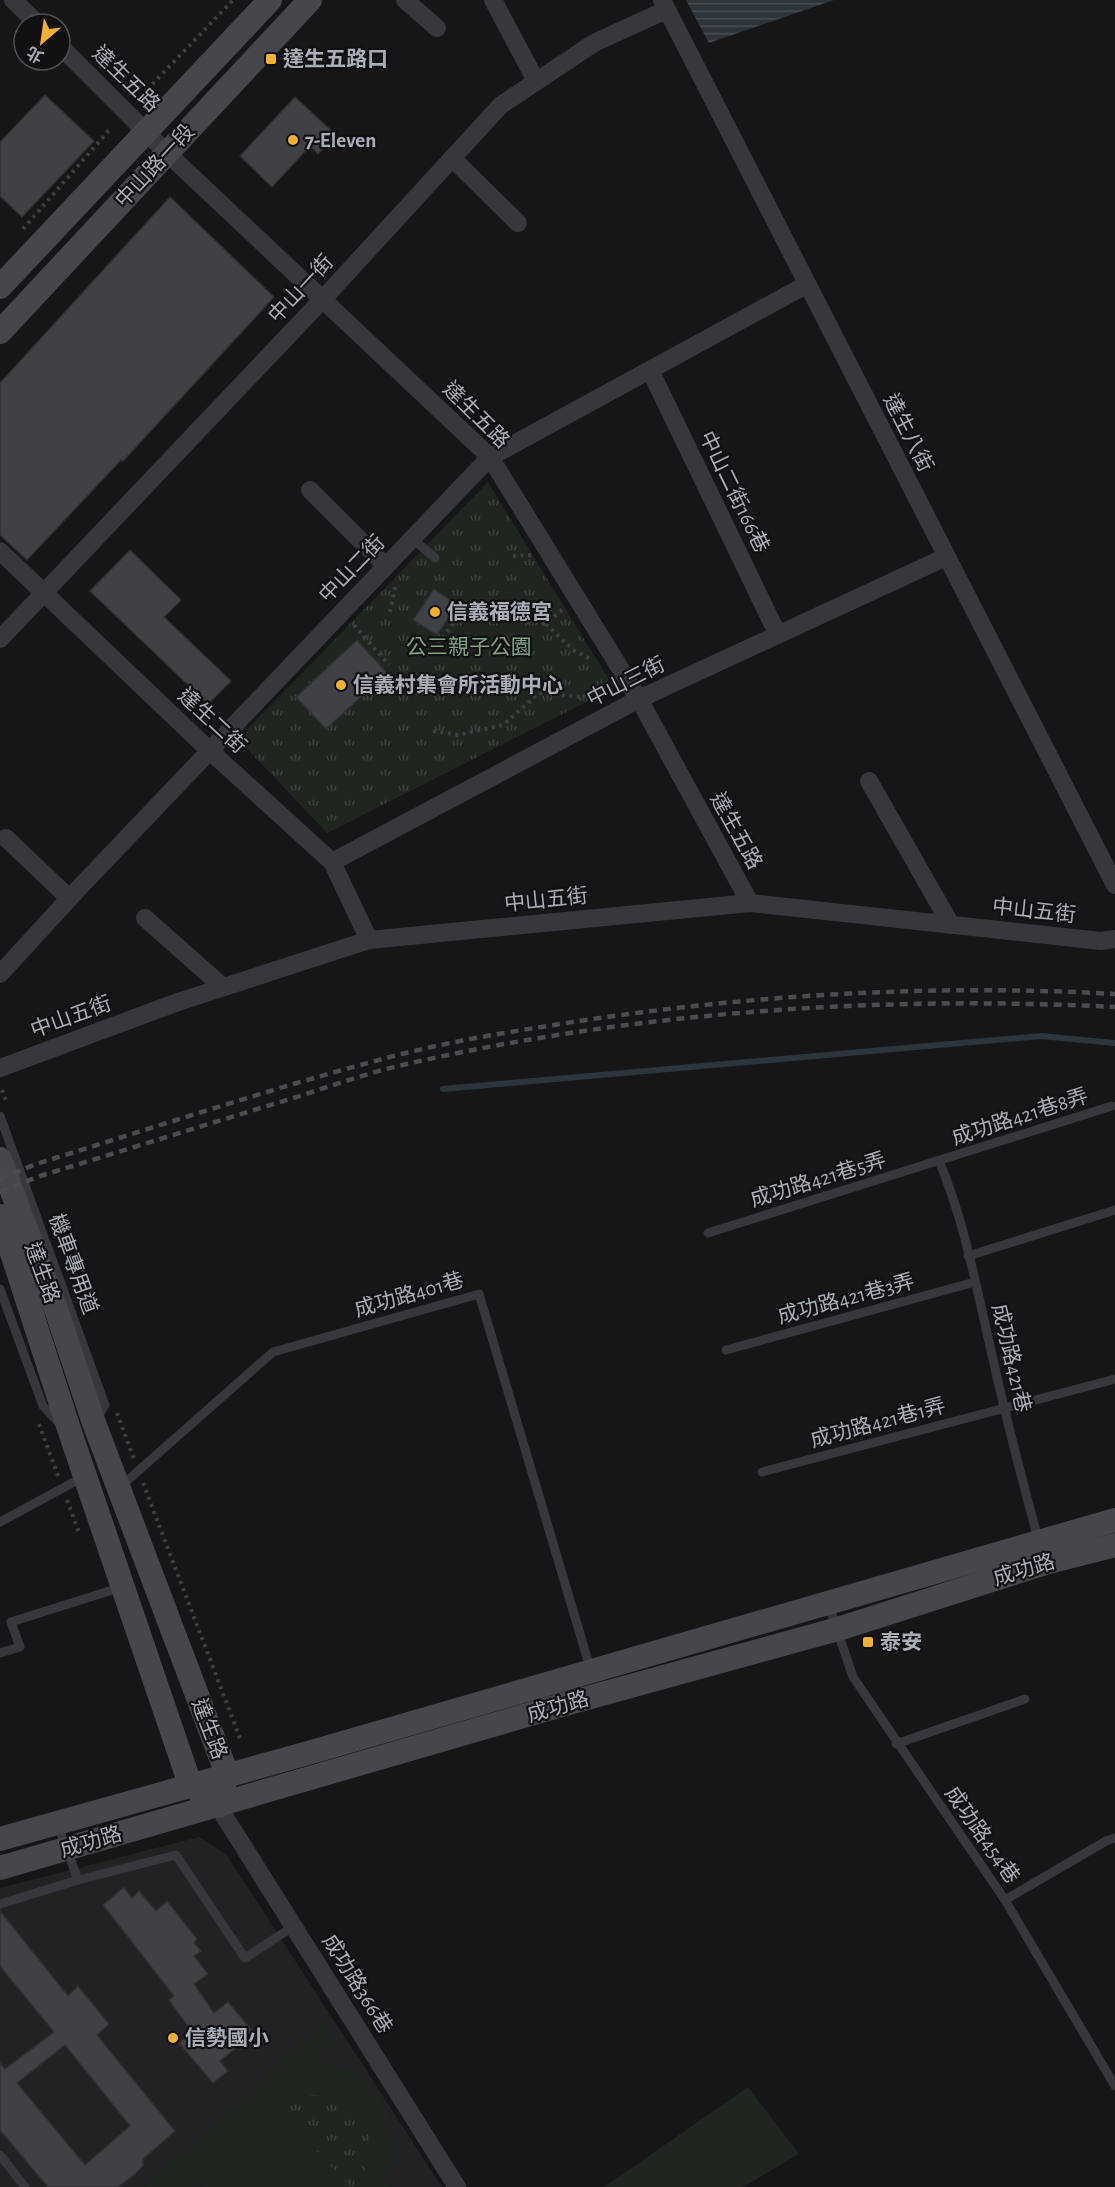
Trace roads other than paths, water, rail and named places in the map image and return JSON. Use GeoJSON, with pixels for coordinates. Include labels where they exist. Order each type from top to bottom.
{"type":"FeatureCollection","features":[{"type":"Feature","properties":{"kind":"street"},"geometry":{"type":"LineString","coordinates":[[13,0],[26,12]]}},
{"type":"Feature","properties":{"kind":"street","name":"中山路一段"},"geometry":{"type":"LineString","coordinates":[[0,287],[146,129],[270,0]]}},
{"type":"Feature","properties":{"kind":"street","name":"中山路一段"},"geometry":{"type":"LineString","coordinates":[[0,332],[310,0]]}},
{"type":"Feature","properties":{"kind":"street"},"geometry":{"type":"LineString","coordinates":[[405,0],[437,28]]}},
{"type":"Feature","properties":{"kind":"street"},"geometry":{"type":"LineString","coordinates":[[493,0],[536,81]]}},
{"type":"Feature","properties":{"kind":"street","name":"中山一街"},"geometry":{"type":"LineString","coordinates":[[0,639],[323,299],[501,105],[594,43],[664,5]]}},
{"type":"Feature","properties":{"kind":"street","name":"達生八街"},"geometry":{"type":"LineString","coordinates":[[664,5],[1115,885]]}},
{"type":"Feature","properties":{"kind":"street","name":"達生五路"},"geometry":{"type":"LineString","coordinates":[[72,58],[146,129],[167,153],[490,457],[639,699],[750,903]]}},
{"type":"Feature","properties":{"kind":"street"},"geometry":{"type":"LineString","coordinates":[[452,158],[518,223]]}},
{"type":"Feature","properties":{"kind":"street","name":"中山二街"},"geometry":{"type":"LineString","coordinates":[[0,974],[69,898],[490,457],[806,285]]}},
{"type":"Feature","properties":{"kind":"street","name":"中山二街166巷"},"geometry":{"type":"LineString","coordinates":[[650,370],[778,635]]}},
{"type":"Feature","properties":{"kind":"street"},"geometry":{"type":"LineString","coordinates":[[310,490],[386,566]]}},
{"type":"Feature","properties":{"kind":"street","name":"達生二街"},"geometry":{"type":"LineString","coordinates":[[0,551],[210,751],[332,862],[369,940]]}},
{"type":"Feature","properties":{"kind":"street","name":"中山三街"},"geometry":{"type":"LineString","coordinates":[[332,862],[639,699],[946,557]]}},
{"type":"Feature","properties":{"kind":"street"},"geometry":{"type":"LineString","coordinates":[[869,781],[951,925]]}},
{"type":"Feature","properties":{"kind":"street"},"geometry":{"type":"LineString","coordinates":[[6,838],[69,898]]}},
{"type":"Feature","properties":{"kind":"street","name":"中山五街"},"geometry":{"type":"LineString","coordinates":[[0,1068],[223,987],[369,940],[750,903],[1101,940],[1115,939]]}},
{"type":"Feature","properties":{"kind":"street"},"geometry":{"type":"LineString","coordinates":[[145,918],[223,987]]}},
{"type":"Feature","properties":{"kind":"street","name":"達生路"},"geometry":{"type":"LineString","coordinates":[[0,1159],[58,1315],[118,1489],[226,1774],[218,1806],[190,1784],[71,1436],[0,1216]]}},
{"type":"Feature","properties":{"kind":"street","name":"成功路"},"geometry":{"type":"LineString","coordinates":[[0,1839],[226,1774],[838,1629],[1042,1552],[1115,1520]]}},
{"type":"Feature","properties":{"kind":"street","name":"成功路"},"geometry":{"type":"LineString","coordinates":[[0,1868],[218,1806],[555,1695],[591,1671],[828,1602],[1042,1552],[1115,1545]]}},
{"type":"Feature","properties":{"kind":"street","name":"成功路366巷"},"geometry":{"type":"LineString","coordinates":[[218,1806],[457,2187]]}},
{"type":"Feature","properties":{"kind":"lane"},"geometry":{"type":"LineString","coordinates":[[412,538],[435,558]]}},
{"type":"Feature","properties":{"kind":"lane","name":"成功路421巷8弄"},"geometry":{"type":"LineString","coordinates":[[939,1161],[1112,1106]]}},
{"type":"Feature","properties":{"kind":"lane","name":"機車專用道"},"geometry":{"type":"LineString","coordinates":[[0,1116],[105,1405],[94,1423]]}},
{"type":"Feature","properties":{"kind":"lane","name":"成功路421巷5弄"},"geometry":{"type":"LineString","coordinates":[[708,1233],[939,1161]]}},
{"type":"Feature","properties":{"kind":"lane","name":"成功路421巷"},"geometry":{"type":"LineString","coordinates":[[939,1161],[948,1184],[975,1282],[1004,1408],[1042,1552]]}},
{"type":"Feature","properties":{"kind":"lane"},"geometry":{"type":"LineString","coordinates":[[968,1256],[1115,1209]]}},
{"type":"Feature","properties":{"kind":"lane","name":"成功路421巷3弄"},"geometry":{"type":"LineString","coordinates":[[726,1350],[975,1282]]}},
{"type":"Feature","properties":{"kind":"lane"},"geometry":{"type":"LineString","coordinates":[[0,1289],[43,1406],[71,1436]]}},
{"type":"Feature","properties":{"kind":"lane","name":"成功路401巷"},"geometry":{"type":"LineString","coordinates":[[118,1489],[273,1352],[479,1294],[591,1671]]}},
{"type":"Feature","properties":{"kind":"lane","name":"成功路421巷1弄"},"geometry":{"type":"LineString","coordinates":[[762,1472],[1115,1379]]}},
{"type":"Feature","properties":{"kind":"lane"},"geometry":{"type":"LineString","coordinates":[[0,1522],[85,1476]]}},
{"type":"Feature","properties":{"kind":"lane"},"geometry":{"type":"LineString","coordinates":[[0,1653],[20,1647],[12,1622],[122,1587]]}},
{"type":"Feature","properties":{"kind":"lane","name":"成功路454巷"},"geometry":{"type":"LineString","coordinates":[[828,1602],[853,1677],[896,1744],[1005,1900],[1113,2080]]}},
{"type":"Feature","properties":{"kind":"lane"},"geometry":{"type":"LineString","coordinates":[[896,1744],[1025,1699]]}},
{"type":"Feature","properties":{"kind":"lane"},"geometry":{"type":"LineString","coordinates":[[57,1823],[64,1850],[78,1880]]}},
{"type":"Feature","properties":{"kind":"lane"},"geometry":{"type":"LineString","coordinates":[[1005,1900],[1106,1840],[1115,1838]]}},
{"type":"Feature","properties":{"kind":"lane"},"geometry":{"type":"LineString","coordinates":[[0,1904],[78,1880],[176,1855],[245,1958],[294,1926]]}},
{"type":"Feature","properties":{"kind":"lane"},"geometry":{"type":"LineString","coordinates":[[0,2155],[25,2187]]}},
{"type":"Feature","properties":{"kind":"waterway"},"geometry":{"type":"LineString","coordinates":[[443,1089],[1041,1036],[1115,1043]]}},
{"type":"Feature","properties":{"kind":"railway"},"geometry":{"type":"LineString","coordinates":[[0,1179],[36,1164],[301,1082],[463,1040],[652,1011],[784,998],[983,990],[1115,994]]}},
{"type":"Feature","properties":{"kind":"railway"},"geometry":{"type":"LineString","coordinates":[[0,1192],[40,1176],[383,1070],[486,1047],[575,1032],[664,1020],[845,1006],[1025,1004],[1115,1007]]}},
{"type":"Feature","properties":{"kind":"place","name":"達生五路口"},"geometry":{"type":"Point","coordinates":[271,59]}},
{"type":"Feature","properties":{"kind":"place","name":"7-Eleven"},"geometry":{"type":"Point","coordinates":[293,140]}},
{"type":"Feature","properties":{"kind":"place","name":"信義福德宮"},"geometry":{"type":"Point","coordinates":[435,612]}},
{"type":"Feature","properties":{"kind":"place","name":"信義村集會所活動中心"},"geometry":{"type":"Point","coordinates":[341,685]}},
{"type":"Feature","properties":{"kind":"place","name":"泰安"},"geometry":{"type":"Point","coordinates":[868,1642]}},
{"type":"Feature","properties":{"kind":"place","name":"信勢國小"},"geometry":{"type":"Point","coordinates":[173,2038]}},
{"type":"Feature","properties":{"kind":"park label","name":"公三親子公園"},"geometry":{"type":"Point","coordinates":[469,647]}}]}
